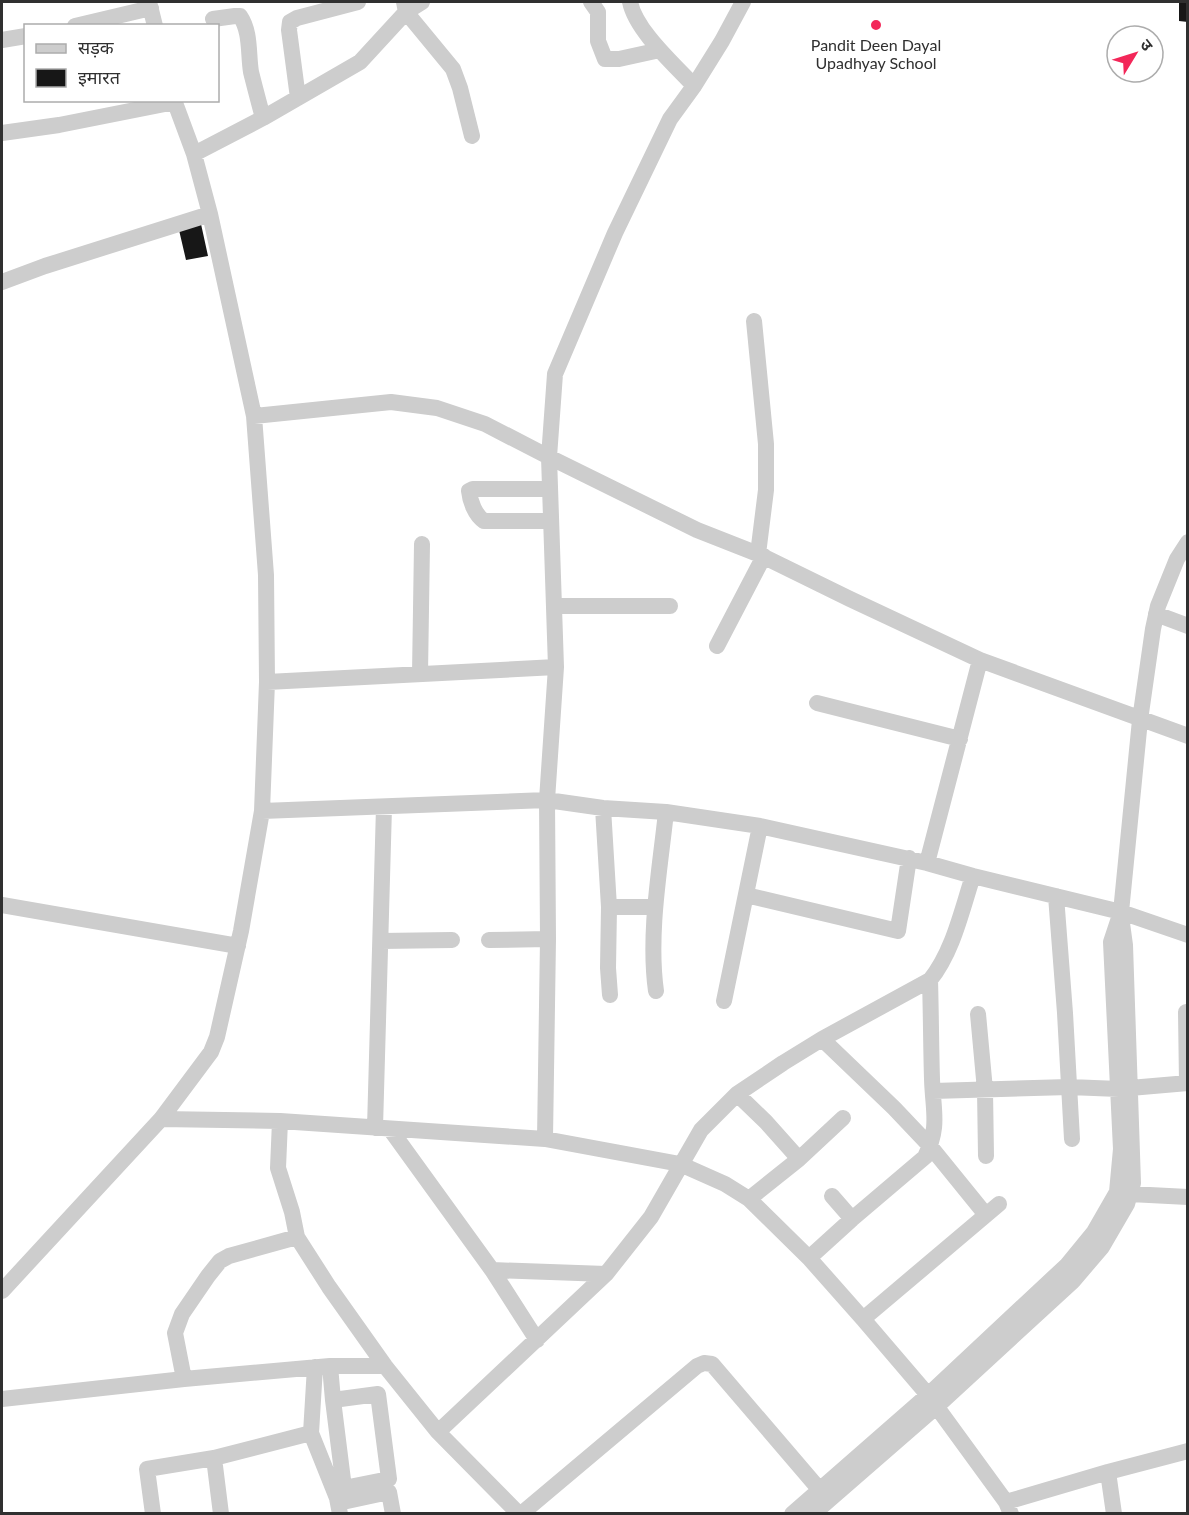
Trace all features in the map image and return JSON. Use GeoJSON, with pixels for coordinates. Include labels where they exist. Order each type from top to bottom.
{"type":"FeatureCollection","features":[{"type":"Feature","properties":{"kind":"street"},"geometry":{"type":"LineString","coordinates":[[298,98],[288,30],[290,22],[297,18],[358,2]]}},
{"type":"Feature","properties":{"kind":"street"},"geometry":{"type":"LineString","coordinates":[[194,154],[263,118],[360,62],[405,7],[422,2]]}},
{"type":"Feature","properties":{"kind":"street"},"geometry":{"type":"LineString","coordinates":[[591,2],[598,12],[598,41],[604,59],[619,59],[660,50]]}},
{"type":"Feature","properties":{"kind":"street"},"geometry":{"type":"LineString","coordinates":[[630,2],[632,12],[647,35],[694,86]]}},
{"type":"Feature","properties":{"kind":"street"},"geometry":{"type":"LineString","coordinates":[[546,1139],[547,800],[556,667],[549,457],[555,374],[615,233],[670,119],[694,86],[743,2]]}},
{"type":"Feature","properties":{"kind":"street"},"geometry":{"type":"LineString","coordinates":[[82,24],[150,5],[155,24]]}},
{"type":"Feature","properties":{"kind":"street"},"geometry":{"type":"LineString","coordinates":[[405,7],[453,69],[472,136]]}},
{"type":"Feature","properties":{"kind":"street"},"geometry":{"type":"LineString","coordinates":[[213,20],[235,15],[240,16],[244,22],[251,70],[263,118]]}},
{"type":"Feature","properties":{"kind":"street"},"geometry":{"type":"LineString","coordinates":[[2,40],[24,36]]}},
{"type":"Feature","properties":{"kind":"street"},"geometry":{"type":"LineString","coordinates":[[2,133],[60,125],[169,102]]}},
{"type":"Feature","properties":{"kind":"street"},"geometry":{"type":"LineString","coordinates":[[2,1291],[161,1119],[212,1052],[238,946],[262,811],[267,682],[266,575],[254,416],[210,214],[194,154],[174,102]]}},
{"type":"Feature","properties":{"kind":"street"},"geometry":{"type":"LineString","coordinates":[[2,282],[45,266],[210,214]]}},
{"type":"Feature","properties":{"kind":"street"},"geometry":{"type":"LineString","coordinates":[[717,646],[761,555],[766,490],[766,444],[754,321]]}},
{"type":"Feature","properties":{"kind":"street"},"geometry":{"type":"LineString","coordinates":[[254,416],[391,402],[437,408],[485,424],[697,530],[761,555],[850,600],[980,660],[1188,736]]}},
{"type":"Feature","properties":{"kind":"street"},"geometry":{"type":"LineString","coordinates":[[550,489],[473,489],[469,491],[469,495],[479,518],[484,521],[551,521]]}},
{"type":"Feature","properties":{"kind":"street"},"geometry":{"type":"LineString","coordinates":[[813,1514],[932,1401],[1067,1265],[1094,1244],[1127,1204],[1133,1183],[1111,942],[1121,912],[1140,720],[1156,614],[1177,559],[1188,542]]}},
{"type":"Feature","properties":{"kind":"street"},"geometry":{"type":"LineString","coordinates":[[420,674],[422,544]]}},
{"type":"Feature","properties":{"kind":"street"},"geometry":{"type":"LineString","coordinates":[[554,606],[670,606]]}},
{"type":"Feature","properties":{"kind":"street"},"geometry":{"type":"LineString","coordinates":[[1156,614],[1188,626]]}},
{"type":"Feature","properties":{"kind":"street"},"geometry":{"type":"LineString","coordinates":[[927,863],[980,660]]}},
{"type":"Feature","properties":{"kind":"street"},"geometry":{"type":"LineString","coordinates":[[267,682],[556,667]]}},
{"type":"Feature","properties":{"kind":"street"},"geometry":{"type":"LineString","coordinates":[[817,703],[960,740]]}},
{"type":"Feature","properties":{"kind":"street"},"geometry":{"type":"LineString","coordinates":[[262,811],[547,800],[603,808],[666,812],[760,826],[909,858],[1121,912],[1188,935]]}},
{"type":"Feature","properties":{"kind":"street"},"geometry":{"type":"LineString","coordinates":[[384,807],[381,941],[383,1129],[492,1270],[537,1340]]}},
{"type":"Feature","properties":{"kind":"street"},"geometry":{"type":"LineString","coordinates":[[603,808],[609,907],[610,995]]}},
{"type":"Feature","properties":{"kind":"street"},"geometry":{"type":"LineString","coordinates":[[656,991],[654,976],[655,908],[666,812]]}},
{"type":"Feature","properties":{"kind":"street"},"geometry":{"type":"LineString","coordinates":[[724,1001],[760,826]]}},
{"type":"Feature","properties":{"kind":"street"},"geometry":{"type":"LineString","coordinates":[[746,895],[898,932],[909,858]]}},
{"type":"Feature","properties":{"kind":"street"},"geometry":{"type":"LineString","coordinates":[[438,1432],[606,1274],[651,1217],[701,1130],[736,1094],[822,1039],[930,981],[936,974],[952,941],[974,876]]}},
{"type":"Feature","properties":{"kind":"street"},"geometry":{"type":"LineString","coordinates":[[1056,896],[1072,1139]]}},
{"type":"Feature","properties":{"kind":"street"},"geometry":{"type":"LineString","coordinates":[[2,905],[238,946]]}},
{"type":"Feature","properties":{"kind":"street"},"geometry":{"type":"LineString","coordinates":[[609,907],[655,908]]}},
{"type":"Feature","properties":{"kind":"street"},"geometry":{"type":"LineString","coordinates":[[489,940],[548,939]]}},
{"type":"Feature","properties":{"kind":"street"},"geometry":{"type":"LineString","coordinates":[[381,941],[452,940]]}},
{"type":"Feature","properties":{"kind":"street"},"geometry":{"type":"LineString","coordinates":[[809,1258],[925,1157],[930,1146],[935,1131],[935,1115],[930,981]]}},
{"type":"Feature","properties":{"kind":"street"},"geometry":{"type":"LineString","coordinates":[[933,1091],[1069,1087],[1124,1088],[1187,1083],[1186,1012]]}},
{"type":"Feature","properties":{"kind":"street"},"geometry":{"type":"LineString","coordinates":[[978,1014],[985,1089],[986,1156]]}},
{"type":"Feature","properties":{"kind":"street"},"geometry":{"type":"LineString","coordinates":[[822,1039],[894,1108],[993,1210],[863,1319]]}},
{"type":"Feature","properties":{"kind":"street"},"geometry":{"type":"LineString","coordinates":[[1094,1244],[1117,1192],[1124,1088]]}},
{"type":"Feature","properties":{"kind":"street"},"geometry":{"type":"LineString","coordinates":[[736,1094],[766,1122],[798,1159]]}},
{"type":"Feature","properties":{"kind":"street"},"geometry":{"type":"LineString","coordinates":[[749,1199],[843,1118]]}},
{"type":"Feature","properties":{"kind":"street"},"geometry":{"type":"LineString","coordinates":[[161,1119],[280,1121],[546,1139],[680,1164],[725,1184],[749,1199],[809,1258],[932,1401],[1009,1508],[1108,1472],[1188,1451]]}},
{"type":"Feature","properties":{"kind":"street"},"geometry":{"type":"LineString","coordinates":[[280,1121],[278,1168],[292,1212],[297,1237],[328,1287],[385,1366],[438,1432],[520,1514],[697,1366],[704,1363],[712,1364],[819,1488]]}},
{"type":"Feature","properties":{"kind":"street"},"geometry":{"type":"LineString","coordinates":[[1130,1194],[1188,1197]]}},
{"type":"Feature","properties":{"kind":"street"},"geometry":{"type":"LineString","coordinates":[[832,1196],[852,1219]]}},
{"type":"Feature","properties":{"kind":"street"},"geometry":{"type":"LineString","coordinates":[[184,1379],[176,1333],[182,1314],[208,1276],[220,1261],[229,1256],[297,1237]]}},
{"type":"Feature","properties":{"kind":"street"},"geometry":{"type":"LineString","coordinates":[[492,1270],[606,1274]]}},
{"type":"Feature","properties":{"kind":"street"},"geometry":{"type":"LineString","coordinates":[[2,1399],[322,1366],[385,1366]]}},
{"type":"Feature","properties":{"kind":"street"},"geometry":{"type":"LineString","coordinates":[[322,1366],[333,1400],[344,1488],[389,1479],[378,1394],[333,1400]]}},
{"type":"Feature","properties":{"kind":"street"},"geometry":{"type":"LineString","coordinates":[[322,1366],[311,1433],[339,1508],[389,1492],[393,1514]]}},
{"type":"Feature","properties":{"kind":"street"},"geometry":{"type":"LineString","coordinates":[[792,1514],[819,1488],[932,1401]]}},
{"type":"Feature","properties":{"kind":"street"},"geometry":{"type":"LineString","coordinates":[[153,1514],[147,1468],[214,1458],[311,1433]]}},
{"type":"Feature","properties":{"kind":"street"},"geometry":{"type":"LineString","coordinates":[[214,1458],[220,1514]]}},
{"type":"Feature","properties":{"kind":"street"},"geometry":{"type":"LineString","coordinates":[[1108,1472],[1114,1514]]}},
{"type":"Feature","properties":{"kind":"building"},"geometry":{"type":"Polygon","coordinates":[[[1179,2],[1188,2],[1188,22],[1179,21],[1179,2]]]}},
{"type":"Feature","properties":{"kind":"building"},"geometry":{"type":"Polygon","coordinates":[[[201,224],[208,256],[186,260],[179,230],[201,224]]]}},
{"type":"Feature","properties":{"kind":"place","name":"Pandit Deen Dayal Upadhyay School"},"geometry":{"type":"Point","coordinates":[876,25]}}]}
